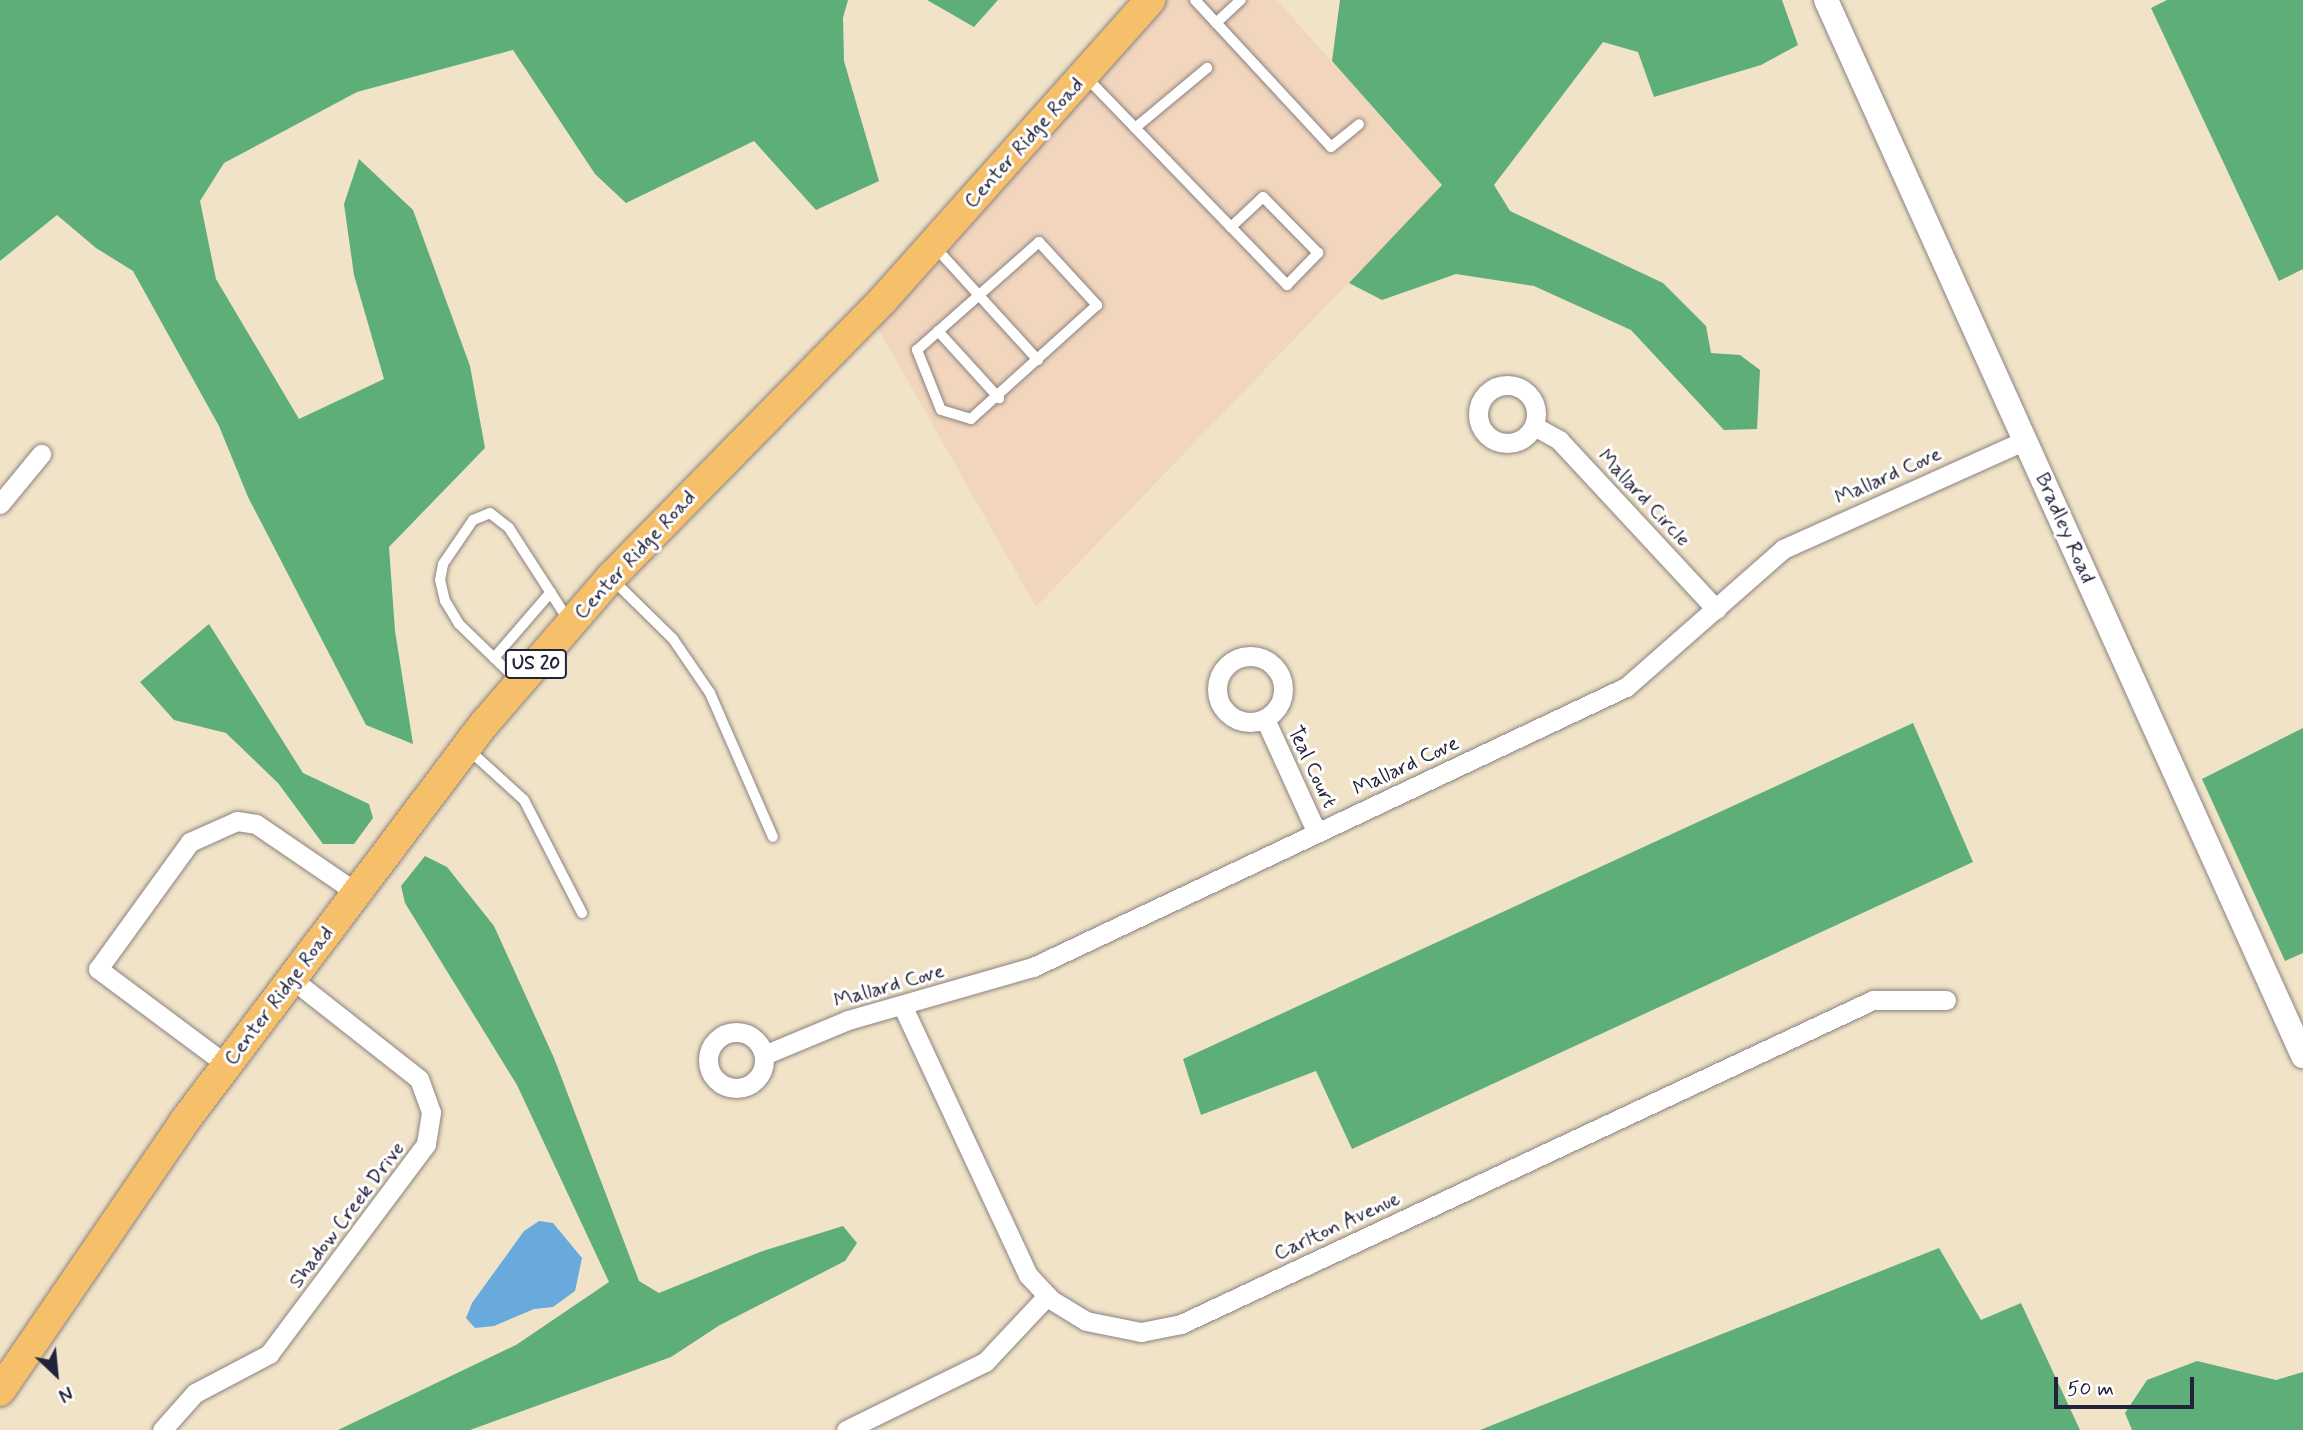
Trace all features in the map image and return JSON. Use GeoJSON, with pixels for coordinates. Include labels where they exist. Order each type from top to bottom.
{"type":"FeatureCollection","features":[{"type":"Feature","properties":{"kind":"main road","name":"Center Ridge Road"},"geometry":{"type":"LineString","coordinates":[[0,1391],[84,1264],[227,1065],[466,748],[520,682],[611,577],[933,244],[1150,0]]}},
{"type":"Feature","properties":{"kind":"street","name":"Bradley Road"},"geometry":{"type":"LineString","coordinates":[[1826,0],[2303,1056]]}},
{"type":"Feature","properties":{"kind":"street","name":"Mallard Circle"},"geometry":{"type":"LineString","coordinates":[[1534,426],[1559,440],[1716,609]]}},
{"type":"Feature","properties":{"kind":"street","name":"Mallard Cove"},"geometry":{"type":"LineString","coordinates":[[764,1055],[848,1020],[1033,967],[1626,687],[1783,549],[2026,440]]}},
{"type":"Feature","properties":{"kind":"street"},"geometry":{"type":"LineString","coordinates":[[0,505],[41,454]]}},
{"type":"Feature","properties":{"kind":"street","name":"Teal Court"},"geometry":{"type":"LineString","coordinates":[[1265,719],[1317,833]]}},
{"type":"Feature","properties":{"kind":"street"},"geometry":{"type":"LineString","coordinates":[[227,1065],[98,969],[190,842],[237,821],[256,824],[357,893]]}},
{"type":"Feature","properties":{"kind":"street","name":"Shadow Creek Drive"},"geometry":{"type":"LineString","coordinates":[[162,1430],[195,1393],[269,1354],[426,1144],[431,1112],[419,1079],[292,979]]}},
{"type":"Feature","properties":{"kind":"street","name":"Carlton Avenue"},"geometry":{"type":"LineString","coordinates":[[902,1005],[1028,1275],[1047,1296],[1099,1326],[1141,1332],[1169,1328],[1873,1000],[1946,1000]]}},
{"type":"Feature","properties":{"kind":"street"},"geometry":{"type":"LineString","coordinates":[[846,1430],[985,1362],[1047,1296]]}},
{"type":"Feature","properties":{"kind":"lane"},"geometry":{"type":"LineString","coordinates":[[1195,0],[1331,148],[1359,124]]}},
{"type":"Feature","properties":{"kind":"lane"},"geometry":{"type":"LineString","coordinates":[[1216,23],[1241,0]]}},
{"type":"Feature","properties":{"kind":"lane"},"geometry":{"type":"LineString","coordinates":[[1135,128],[1207,68]]}},
{"type":"Feature","properties":{"kind":"lane"},"geometry":{"type":"LineString","coordinates":[[1084,76],[1287,285],[1318,253],[1263,197],[1231,227]]}},
{"type":"Feature","properties":{"kind":"lane"},"geometry":{"type":"LineString","coordinates":[[1039,242],[1097,305],[999,398],[971,419],[941,410],[917,350],[979,295],[1039,242]]}},
{"type":"Feature","properties":{"kind":"lane"},"geometry":{"type":"LineString","coordinates":[[933,244],[1038,360]]}},
{"type":"Feature","properties":{"kind":"lane"},"geometry":{"type":"LineString","coordinates":[[938,331],[999,398]]}},
{"type":"Feature","properties":{"kind":"lane"},"geometry":{"type":"LineString","coordinates":[[520,682],[460,624],[445,601],[440,580],[443,564],[473,520],[491,513],[509,528],[571,624]]}},
{"type":"Feature","properties":{"kind":"lane"},"geometry":{"type":"LineString","coordinates":[[611,577],[673,639],[710,693],[773,837]]}},
{"type":"Feature","properties":{"kind":"lane"},"geometry":{"type":"LineString","coordinates":[[494,658],[551,592]]}},
{"type":"Feature","properties":{"kind":"lane"},"geometry":{"type":"LineString","coordinates":[[466,748],[524,800],[582,913]]}},
{"type":"Feature","properties":{"kind":"shaded area"},"geometry":{"type":"Polygon","coordinates":[[[1165,0],[1277,0],[1442,186],[1036,607],[875,323],[1165,0]]]}},
{"type":"Feature","properties":{"kind":"green space"},"geometry":{"type":"Polygon","coordinates":[[[0,0],[848,0],[843,18],[844,61],[879,181],[816,210],[754,141],[626,203],[595,174],[513,50],[357,92],[224,163],[200,201],[216,279],[299,419],[384,379],[354,275],[344,204],[359,159],[413,210],[470,366],[485,448],[389,547],[395,631],[413,744],[366,725],[248,497],[219,426],[133,271],[96,248],[57,215],[0,261],[0,0]]]}},
{"type":"Feature","properties":{"kind":"green space"},"geometry":{"type":"Polygon","coordinates":[[[927,0],[998,0],[974,27],[927,0]]]}},
{"type":"Feature","properties":{"kind":"green space"},"geometry":{"type":"Polygon","coordinates":[[[1340,0],[1782,0],[1798,45],[1761,65],[1654,97],[1638,52],[1603,42],[1494,185],[1510,211],[1663,283],[1706,326],[1711,353],[1740,355],[1760,370],[1757,429],[1724,430],[1631,330],[1534,286],[1456,274],[1382,300],[1349,283],[1442,185],[1332,61],[1340,0]]]}},
{"type":"Feature","properties":{"kind":"green space"},"geometry":{"type":"Polygon","coordinates":[[[2167,0],[2303,0],[2303,269],[2279,281],[2151,8],[2167,0]]]}},
{"type":"Feature","properties":{"kind":"green space"},"geometry":{"type":"Polygon","coordinates":[[[209,624],[303,773],[369,804],[373,818],[354,844],[323,844],[278,783],[226,733],[174,720],[140,682],[209,624]]]}},
{"type":"Feature","properties":{"kind":"green space"},"geometry":{"type":"Polygon","coordinates":[[[1913,723],[1973,862],[1352,1149],[1316,1071],[1201,1115],[1183,1059],[1913,723]]]}},
{"type":"Feature","properties":{"kind":"green space"},"geometry":{"type":"Polygon","coordinates":[[[2303,728],[2303,953],[2285,961],[2202,779],[2303,728]]]}},
{"type":"Feature","properties":{"kind":"green space"},"geometry":{"type":"Polygon","coordinates":[[[425,856],[447,867],[494,926],[554,1058],[639,1281],[659,1293],[760,1252],[843,1226],[857,1243],[845,1261],[720,1325],[671,1357],[470,1430],[338,1430],[516,1345],[609,1282],[517,1085],[405,903],[401,886],[425,856]]]}},
{"type":"Feature","properties":{"kind":"green space"},"geometry":{"type":"Polygon","coordinates":[[[1939,1248],[1981,1320],[2021,1303],[2080,1430],[1480,1430],[1939,1248]]]}},
{"type":"Feature","properties":{"kind":"green space"},"geometry":{"type":"Polygon","coordinates":[[[2197,1361],[2276,1380],[2303,1372],[2303,1430],[2132,1430],[2125,1413],[2147,1380],[2197,1361]]]}},
{"type":"Feature","properties":{"kind":"water"},"geometry":{"type":"Polygon","coordinates":[[[539,1221],[553,1223],[582,1258],[575,1291],[553,1307],[534,1309],[494,1326],[475,1328],[466,1318],[472,1303],[524,1231],[539,1221]]]}}]}
